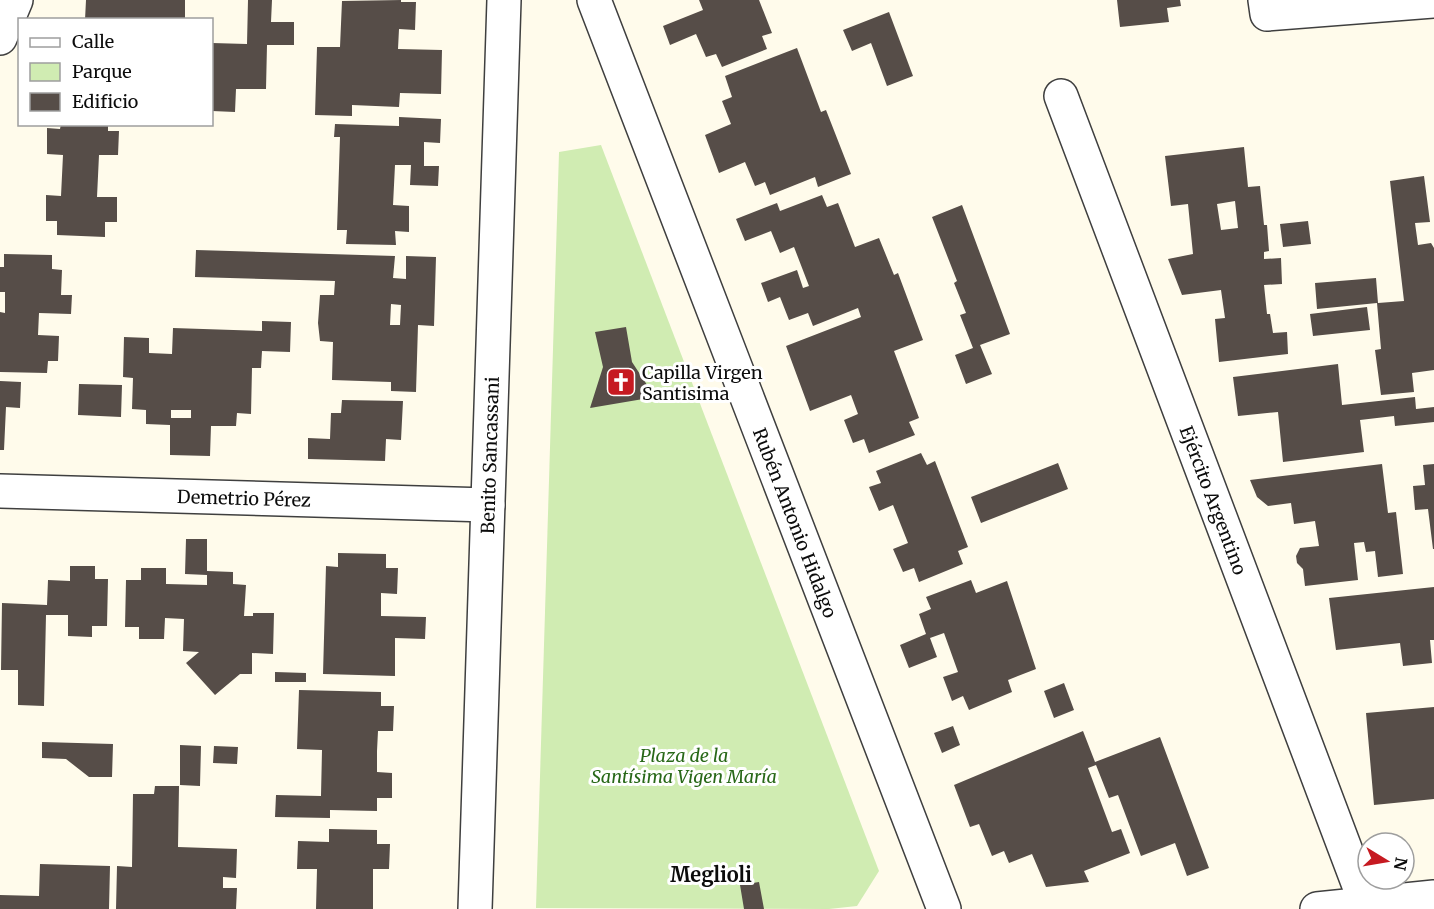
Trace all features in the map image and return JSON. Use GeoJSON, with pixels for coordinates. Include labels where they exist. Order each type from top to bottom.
{"type":"FeatureCollection","features":[{"type":"Feature","properties":{"kind":"street"},"geometry":{"type":"LineString","coordinates":[[0,38],[16,0]]}},
{"type":"Feature","properties":{"kind":"street","name":"Benito Sancassani"},"geometry":{"type":"LineString","coordinates":[[475,909],[504,0]]}},
{"type":"Feature","properties":{"kind":"street","name":"Rubén Antonio Hidalgo"},"geometry":{"type":"LineString","coordinates":[[594,0],[944,909]]}},
{"type":"Feature","properties":{"kind":"street"},"geometry":{"type":"LineString","coordinates":[[1265,0],[1267,14],[1434,1]]}},
{"type":"Feature","properties":{"kind":"street","name":"Ejército Argentino"},"geometry":{"type":"LineString","coordinates":[[1062,96],[1366,904]]}},
{"type":"Feature","properties":{"kind":"street","name":"Demetrio Pérez"},"geometry":{"type":"LineString","coordinates":[[0,491],[488,505]]}},
{"type":"Feature","properties":{"kind":"street"},"geometry":{"type":"LineString","coordinates":[[1317,909],[1434,897]]}},
{"type":"Feature","properties":{"kind":"green space","name":"Plaza de la Santísima Vigen María"},"geometry":{"type":"Polygon","coordinates":[[[601,145],[879,871],[857,906],[829,909],[536,908],[559,152],[601,145]]]}},
{"type":"Feature","properties":{"kind":"building"},"geometry":{"type":"Polygon","coordinates":[[[86,0],[185,0],[185,18],[85,18],[86,0]]]}},
{"type":"Feature","properties":{"kind":"building"},"geometry":{"type":"Polygon","coordinates":[[[248,0],[272,0],[271,22],[294,22],[294,45],[267,45],[266,89],[236,89],[235,112],[213,111],[213,43],[247,44],[248,0]]]}},
{"type":"Feature","properties":{"kind":"building"},"geometry":{"type":"Polygon","coordinates":[[[401,0],[401,2],[416,2],[415,30],[399,29],[398,49],[442,50],[441,94],[400,93],[399,107],[352,105],[352,116],[315,115],[317,47],[340,47],[342,1],[401,0]]]}},
{"type":"Feature","properties":{"kind":"building"},"geometry":{"type":"Polygon","coordinates":[[[699,0],[759,0],[772,33],[762,36],[767,49],[722,67],[716,54],[706,57],[696,34],[670,45],[663,26],[703,10],[699,0]]]}},
{"type":"Feature","properties":{"kind":"building"},"geometry":{"type":"Polygon","coordinates":[[[1117,0],[1180,0],[1181,6],[1167,8],[1169,22],[1120,27],[1117,0]]]}},
{"type":"Feature","properties":{"kind":"building"},"geometry":{"type":"Polygon","coordinates":[[[889,12],[913,76],[887,86],[871,43],[852,51],[843,30],[889,12]]]}},
{"type":"Feature","properties":{"kind":"building"},"geometry":{"type":"Polygon","coordinates":[[[797,48],[821,112],[826,110],[851,174],[818,187],[815,177],[770,195],[765,182],[755,186],[745,162],[719,173],[705,135],[731,124],[722,101],[732,97],[725,76],[797,48]]]}},
{"type":"Feature","properties":{"kind":"building"},"geometry":{"type":"Polygon","coordinates":[[[399,117],[441,119],[440,143],[424,142],[424,166],[439,166],[438,186],[410,185],[411,165],[395,165],[393,205],[409,206],[409,232],[395,231],[396,245],[346,244],[347,230],[337,230],[340,137],[334,137],[335,124],[399,126],[399,117]]]}},
{"type":"Feature","properties":{"kind":"building"},"geometry":{"type":"Polygon","coordinates":[[[61,126],[108,126],[108,131],[119,131],[118,155],[99,155],[97,197],[117,197],[117,222],[105,222],[105,237],[57,235],[57,221],[46,221],[46,195],[61,196],[63,155],[47,154],[47,128],[60,129],[61,126]]]}},
{"type":"Feature","properties":{"kind":"building"},"geometry":{"type":"Polygon","coordinates":[[[1244,147],[1248,187],[1260,186],[1264,225],[1267,225],[1269,251],[1264,252],[1264,259],[1281,258],[1282,284],[1264,285],[1267,314],[1270,314],[1273,333],[1287,332],[1288,354],[1219,362],[1215,319],[1225,318],[1221,290],[1182,295],[1168,259],[1193,254],[1188,204],[1171,206],[1165,156],[1244,147]],[[1235,201],[1217,204],[1221,230],[1238,228],[1235,201]]]}},
{"type":"Feature","properties":{"kind":"building"},"geometry":{"type":"Polygon","coordinates":[[[1424,176],[1430,222],[1415,223],[1418,245],[1431,243],[1434,248],[1434,370],[1412,373],[1414,392],[1381,395],[1375,350],[1381,349],[1377,303],[1317,309],[1315,283],[1376,278],[1378,303],[1404,301],[1390,181],[1424,176]]]}},
{"type":"Feature","properties":{"kind":"building"},"geometry":{"type":"Polygon","coordinates":[[[822,195],[827,207],[838,203],[855,247],[879,238],[894,275],[898,273],[923,340],[894,351],[919,418],[909,422],[915,435],[869,453],[864,439],[853,443],[844,420],[858,414],[851,395],[810,411],[786,346],[861,317],[858,308],[813,326],[808,313],[789,320],[780,297],[768,302],[761,283],[797,270],[803,288],[809,286],[794,247],[780,253],[771,231],[745,241],[736,219],[777,203],[780,211],[822,195]]]}},
{"type":"Feature","properties":{"kind":"building"},"geometry":{"type":"Polygon","coordinates":[[[962,205],[1010,334],[980,345],[992,374],[966,384],[955,355],[973,348],[960,315],[966,313],[954,283],[957,281],[932,217],[962,205]]]}},
{"type":"Feature","properties":{"kind":"building"},"geometry":{"type":"Polygon","coordinates":[[[1308,221],[1311,244],[1283,247],[1280,224],[1308,221]]]}},
{"type":"Feature","properties":{"kind":"building"},"geometry":{"type":"Polygon","coordinates":[[[196,250],[395,256],[393,278],[406,279],[406,256],[436,257],[434,326],[418,325],[416,392],[391,391],[391,382],[332,380],[333,342],[320,341],[318,323],[320,295],[334,295],[335,281],[195,277],[196,250]],[[391,304],[390,325],[400,325],[401,305],[391,304]]]}},
{"type":"Feature","properties":{"kind":"building"},"geometry":{"type":"Polygon","coordinates":[[[4,254],[52,255],[52,269],[62,270],[61,295],[72,295],[71,314],[39,313],[38,335],[59,336],[58,361],[48,361],[47,373],[0,372],[0,312],[5,313],[5,292],[0,292],[0,267],[4,267],[4,254]]]}},
{"type":"Feature","properties":{"kind":"building"},"geometry":{"type":"Polygon","coordinates":[[[1367,307],[1370,330],[1313,336],[1310,314],[1367,307]]]}},
{"type":"Feature","properties":{"kind":"building"},"geometry":{"type":"Polygon","coordinates":[[[262,321],[291,322],[290,352],[262,351],[261,368],[252,368],[251,414],[237,413],[236,426],[211,426],[210,456],[170,455],[170,425],[146,424],[146,410],[132,409],[133,378],[123,377],[124,337],[149,338],[149,353],[172,354],[173,328],[262,331],[262,321]],[[171,410],[171,418],[191,418],[191,410],[171,410]]]}},
{"type":"Feature","properties":{"kind":"building","name":"Capilla Virgen Santisima"},"geometry":{"type":"Polygon","coordinates":[[[626,327],[632,362],[655,397],[590,408],[603,367],[595,332],[626,327]]]}},
{"type":"Feature","properties":{"kind":"building"},"geometry":{"type":"Polygon","coordinates":[[[1338,364],[1342,405],[1415,397],[1416,409],[1434,407],[1434,422],[1395,426],[1394,416],[1360,420],[1364,452],[1283,462],[1278,412],[1238,416],[1233,377],[1338,364]]]}},
{"type":"Feature","properties":{"kind":"building"},"geometry":{"type":"Polygon","coordinates":[[[0,381],[21,382],[20,408],[6,407],[4,450],[0,450],[0,381]]]}},
{"type":"Feature","properties":{"kind":"building"},"geometry":{"type":"Polygon","coordinates":[[[79,384],[122,385],[121,417],[78,415],[79,384]]]}},
{"type":"Feature","properties":{"kind":"building"},"geometry":{"type":"Polygon","coordinates":[[[342,400],[403,401],[401,440],[386,439],[385,461],[308,459],[308,438],[330,439],[331,413],[341,413],[342,400]]]}},
{"type":"Feature","properties":{"kind":"building"},"geometry":{"type":"Polygon","coordinates":[[[921,453],[927,465],[935,461],[968,547],[958,551],[963,564],[919,582],[914,568],[903,572],[893,549],[908,543],[893,505],[879,511],[869,487],[881,483],[876,471],[921,453]]]}},
{"type":"Feature","properties":{"kind":"building"},"geometry":{"type":"Polygon","coordinates":[[[1058,463],[1068,489],[981,523],[971,497],[1058,463]]]}},
{"type":"Feature","properties":{"kind":"building"},"geometry":{"type":"Polygon","coordinates":[[[1382,464],[1388,513],[1396,512],[1403,574],[1378,577],[1375,551],[1366,552],[1364,542],[1354,543],[1358,580],[1305,586],[1303,569],[1297,563],[1296,556],[1300,548],[1319,546],[1315,521],[1294,524],[1291,503],[1268,506],[1257,497],[1250,480],[1382,464]]]}},
{"type":"Feature","properties":{"kind":"building"},"geometry":{"type":"Polygon","coordinates":[[[1434,464],[1433,549],[1428,509],[1415,510],[1413,486],[1425,485],[1423,465],[1434,464]]]}},
{"type":"Feature","properties":{"kind":"building"},"geometry":{"type":"Polygon","coordinates":[[[186,539],[207,539],[207,571],[233,572],[233,584],[246,585],[244,616],[253,616],[253,613],[274,613],[273,654],[252,653],[252,674],[240,674],[215,695],[186,663],[199,652],[183,651],[184,619],[165,618],[164,639],[139,639],[139,627],[125,627],[126,580],[141,580],[141,568],[166,568],[166,584],[207,585],[207,575],[185,574],[186,539]]]}},
{"type":"Feature","properties":{"kind":"building"},"geometry":{"type":"Polygon","coordinates":[[[338,553],[386,554],[386,568],[398,568],[397,594],[381,593],[381,616],[426,617],[425,639],[395,638],[395,676],[323,674],[326,566],[338,567],[338,553]]]}},
{"type":"Feature","properties":{"kind":"building"},"geometry":{"type":"Polygon","coordinates":[[[70,566],[95,566],[95,579],[108,579],[107,626],[92,626],[92,637],[68,636],[68,615],[46,615],[44,706],[18,705],[18,670],[1,670],[2,603],[47,605],[48,580],[70,581],[70,566]]]}},
{"type":"Feature","properties":{"kind":"building"},"geometry":{"type":"Polygon","coordinates":[[[971,580],[976,593],[1007,581],[1036,669],[1008,680],[1012,692],[969,710],[963,696],[952,701],[943,677],[958,672],[944,633],[930,638],[937,657],[909,668],[900,645],[926,634],[919,614],[931,609],[926,597],[971,580]]]}},
{"type":"Feature","properties":{"kind":"building"},"geometry":{"type":"Polygon","coordinates":[[[1434,587],[1434,640],[1430,640],[1432,663],[1403,666],[1400,643],[1336,650],[1329,598],[1434,587]]]}},
{"type":"Feature","properties":{"kind":"building"},"geometry":{"type":"Polygon","coordinates":[[[275,672],[306,673],[306,682],[275,682],[275,672]]]}},
{"type":"Feature","properties":{"kind":"building"},"geometry":{"type":"Polygon","coordinates":[[[1064,683],[1074,710],[1054,718],[1044,691],[1064,683]]]}},
{"type":"Feature","properties":{"kind":"building"},"geometry":{"type":"Polygon","coordinates":[[[299,690],[381,692],[381,706],[394,706],[393,731],[378,731],[377,751],[377,772],[392,773],[392,798],[377,798],[377,811],[330,810],[330,818],[275,817],[276,795],[321,796],[322,750],[297,749],[299,690]]]}},
{"type":"Feature","properties":{"kind":"building"},"geometry":{"type":"Polygon","coordinates":[[[1434,707],[1434,799],[1374,805],[1366,713],[1434,707]]]}},
{"type":"Feature","properties":{"kind":"building"},"geometry":{"type":"Polygon","coordinates":[[[953,726],[960,745],[942,753],[934,733],[953,726]]]}},
{"type":"Feature","properties":{"kind":"building"},"geometry":{"type":"Polygon","coordinates":[[[1083,731],[1095,762],[1160,737],[1209,868],[1187,876],[1175,843],[1141,856],[1118,795],[1109,798],[1096,765],[1088,768],[1112,832],[1121,829],[1130,853],[1084,871],[1089,882],[1046,887],[1032,854],[1009,863],[1004,851],[992,856],[979,824],[970,827],[954,785],[1083,731]]]}},
{"type":"Feature","properties":{"kind":"building"},"geometry":{"type":"Polygon","coordinates":[[[42,742],[113,744],[112,777],[89,777],[66,759],[42,758],[42,742]]]}},
{"type":"Feature","properties":{"kind":"building"},"geometry":{"type":"Polygon","coordinates":[[[180,745],[201,746],[200,786],[180,785],[180,745]]]}},
{"type":"Feature","properties":{"kind":"building"},"geometry":{"type":"Polygon","coordinates":[[[214,746],[238,747],[237,764],[213,763],[214,746]]]}},
{"type":"Feature","properties":{"kind":"building"},"geometry":{"type":"Polygon","coordinates":[[[155,786],[179,786],[178,847],[237,849],[236,878],[223,877],[223,888],[237,888],[236,909],[116,909],[117,866],[132,867],[133,794],[154,794],[155,786]]]}},
{"type":"Feature","properties":{"kind":"building"},"geometry":{"type":"Polygon","coordinates":[[[329,829],[377,830],[377,844],[390,844],[389,869],[373,869],[373,909],[316,909],[317,869],[297,869],[298,841],[329,842],[329,829]]]}},
{"type":"Feature","properties":{"kind":"building"},"geometry":{"type":"Polygon","coordinates":[[[40,864],[110,866],[109,909],[0,909],[0,895],[39,896],[40,864]]]}},
{"type":"Feature","properties":{"kind":"building"},"geometry":{"type":"Polygon","coordinates":[[[759,882],[764,909],[744,909],[740,885],[759,882]]]}},
{"type":"Feature","properties":{"kind":"place","name":"Capilla Virgen Santisima"},"geometry":{"type":"Point","coordinates":[621,382]}},
{"type":"Feature","properties":{"kind":"district","name":"Meglioli"},"geometry":{"type":"Point","coordinates":[711,874]}}]}
